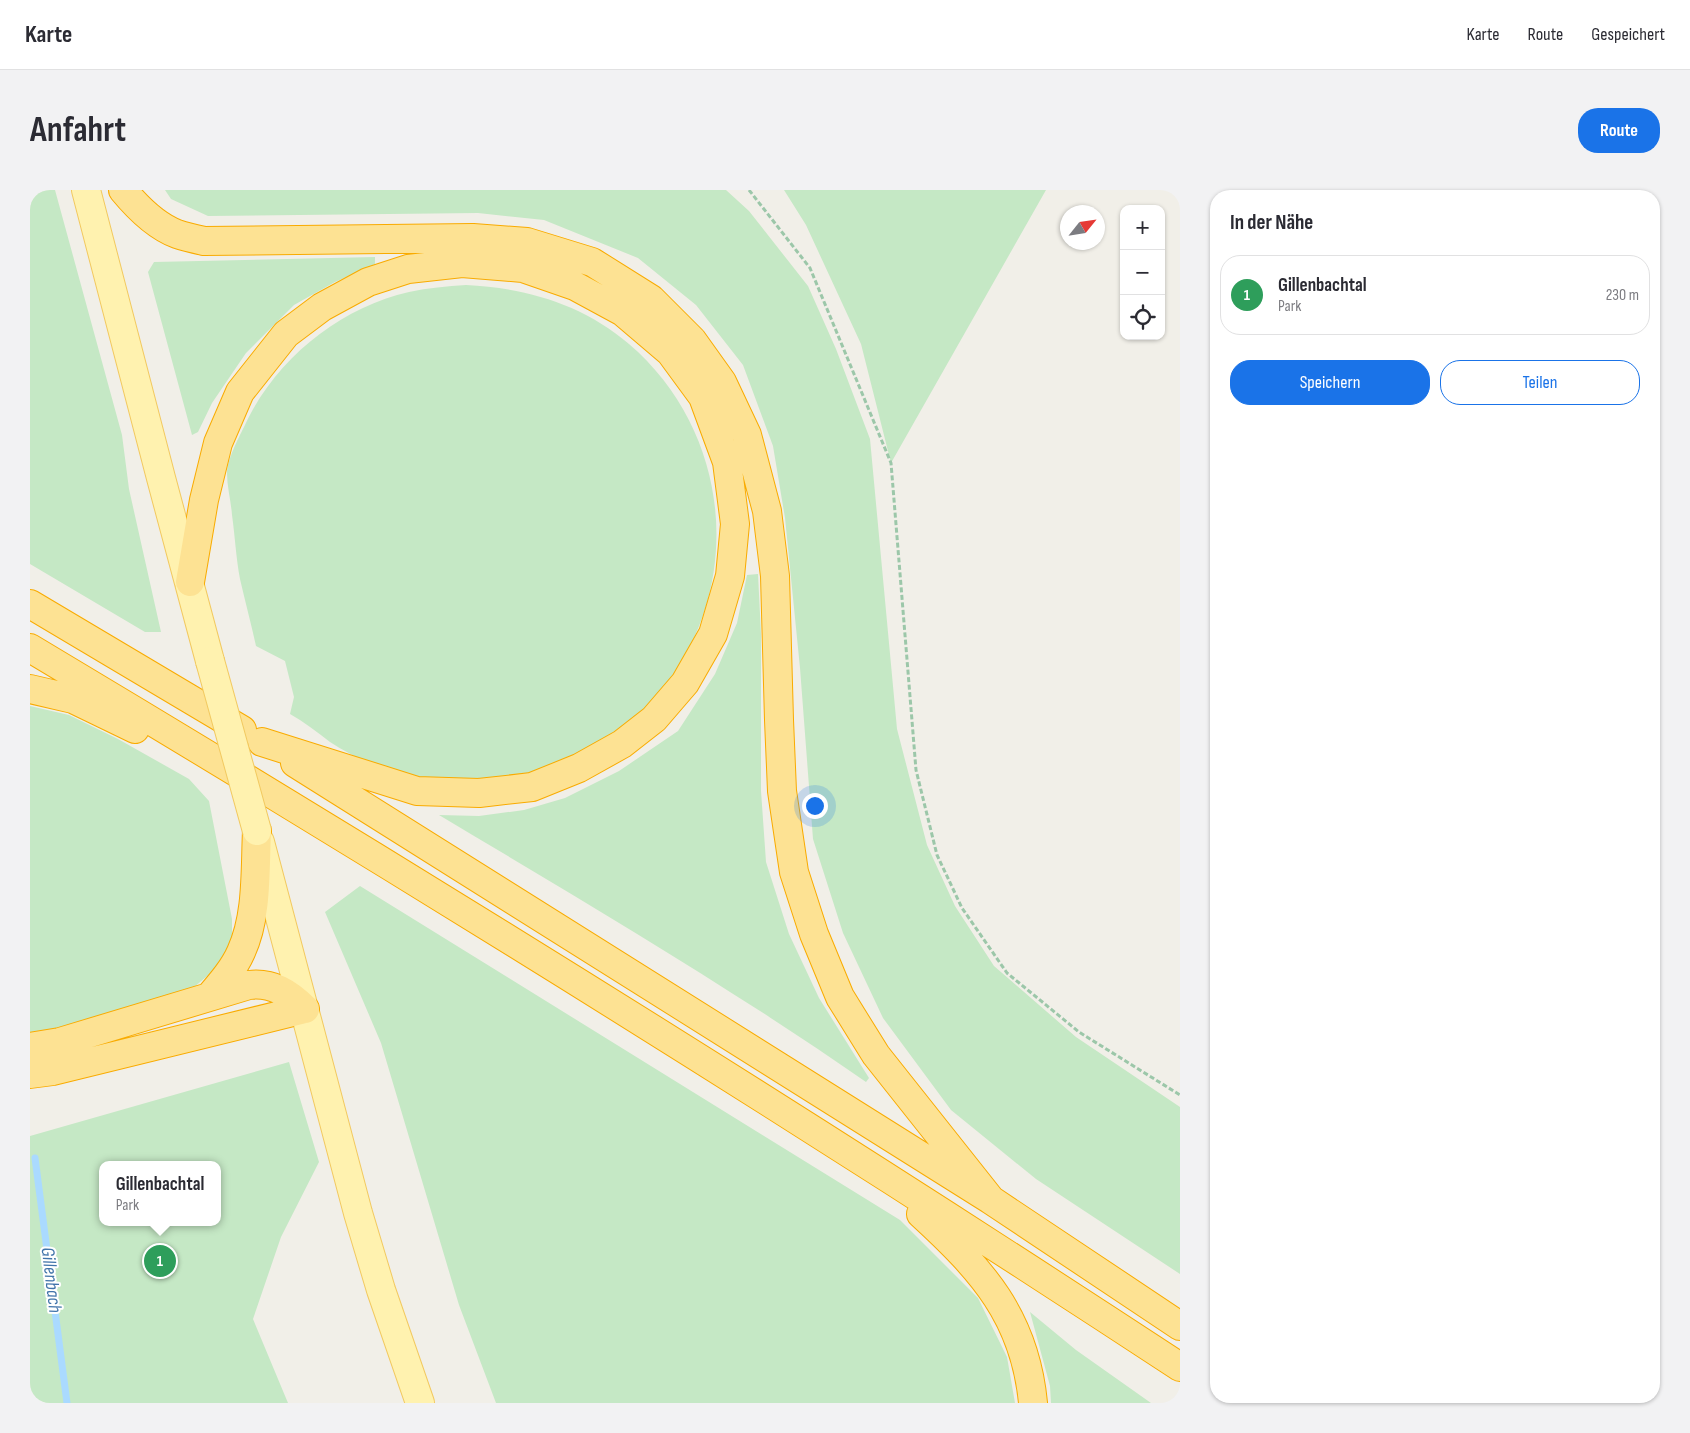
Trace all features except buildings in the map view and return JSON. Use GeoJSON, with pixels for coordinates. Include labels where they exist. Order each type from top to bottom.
{"type":"FeatureCollection","features":[{"type":"Feature","properties":{"kind":"highway"},"geometry":{"type":"LineString","coordinates":[[123,190],[145,213],[161,225],[176,234],[204,241],[473,238],[527,242],[592,262],[651,298],[692,340],[722,382],[747,435],[767,511],[775,576],[778,720],[782,791],[794,872],[814,934],[840,996],[876,1055],[991,1200]]}},
{"type":"Feature","properties":{"kind":"highway"},"geometry":{"type":"LineString","coordinates":[[190,582],[204,500],[218,443],[240,392],[286,334],[322,307],[368,282],[408,269],[462,263],[523,268],[576,286],[623,312],[670,352],[703,397],[727,462],[735,524],[730,576],[713,634],[685,682],[654,719],[622,744],[579,768],[532,787],[479,793],[417,792],[262,742]]}},
{"type":"Feature","properties":{"kind":"highway"},"geometry":{"type":"LineString","coordinates":[[30,604],[262,742],[991,1200],[1180,1326]]}},
{"type":"Feature","properties":{"kind":"highway"},"geometry":{"type":"LineString","coordinates":[[30,648],[283,800],[559,970],[1016,1259],[1180,1367]]}},
{"type":"Feature","properties":{"kind":"highway"},"geometry":{"type":"LineString","coordinates":[[30,689],[73,699],[283,800]]}},
{"type":"Feature","properties":{"kind":"highway"},"geometry":{"type":"LineString","coordinates":[[210,996],[234,966],[247,936],[254,891],[257,831]]}},
{"type":"Feature","properties":{"kind":"highway"},"geometry":{"type":"LineString","coordinates":[[30,1047],[60,1042],[249,985],[269,985],[295,999],[305,1009]]}},
{"type":"Feature","properties":{"kind":"highway"},"geometry":{"type":"LineString","coordinates":[[30,1074],[67,1068],[305,1009]]}},
{"type":"Feature","properties":{"kind":"highway"},"geometry":{"type":"LineString","coordinates":[[870,1168],[958,1248],[988,1283],[1011,1321],[1025,1357],[1033,1403]]}},
{"type":"Feature","properties":{"kind":"main road"},"geometry":{"type":"LineString","coordinates":[[86,190],[161,478],[305,1009],[358,1213],[384,1299],[420,1403]]}},
{"type":"Feature","properties":{"kind":"path"},"geometry":{"type":"LineString","coordinates":[[748,190],[810,268],[890,463],[916,770],[937,855],[962,908],[1007,973],[1079,1032],[1180,1094]]}},
{"type":"Feature","properties":{"kind":"green space"},"geometry":{"type":"Polygon","coordinates":[[[30,190],[55,190],[122,435],[129,489],[161,632],[145,632],[30,564],[30,190]]]}},
{"type":"Feature","properties":{"kind":"green space"},"geometry":{"type":"Polygon","coordinates":[[[165,190],[726,190],[749,211],[808,286],[836,349],[870,439],[897,729],[927,845],[955,906],[994,966],[1076,1037],[1180,1107],[1180,1274],[1036,1179],[951,1110],[883,1018],[843,933],[813,839],[800,668],[785,518],[773,446],[743,365],[696,305],[638,258],[544,220],[478,213],[208,216],[171,199],[165,190]]]}},
{"type":"Feature","properties":{"kind":"green space"},"geometry":{"type":"Polygon","coordinates":[[[784,190],[1046,190],[891,463],[861,344],[806,225],[784,190]]]}},
{"type":"Feature","properties":{"kind":"green space"},"geometry":{"type":"Polygon","coordinates":[[[375,257],[375,264],[335,282],[294,305],[246,353],[212,403],[198,432],[192,435],[148,272],[154,262],[375,257]]]}},
{"type":"Feature","properties":{"kind":"green space"},"geometry":{"type":"Polygon","coordinates":[[[466,285],[532,294],[552,301],[592,318],[629,344],[662,378],[687,417],[705,459],[714,503],[716,548],[709,593],[694,637],[661,693],[642,714],[621,732],[574,760],[558,767],[502,781],[425,779],[393,773],[350,754],[290,714],[294,697],[285,661],[256,646],[240,579],[227,478],[227,468],[233,450],[257,403],[272,380],[311,341],[334,324],[357,311],[383,300],[409,292],[466,285]]]}},
{"type":"Feature","properties":{"kind":"green space"},"geometry":{"type":"Polygon","coordinates":[[[758,574],[761,634],[761,791],[766,862],[789,934],[819,998],[869,1078],[866,1082],[708,978],[439,815],[479,816],[524,810],[565,798],[619,771],[678,731],[715,674],[737,623],[747,575],[758,574]]]}},
{"type":"Feature","properties":{"kind":"green space"},"geometry":{"type":"Polygon","coordinates":[[[30,706],[69,715],[118,739],[189,779],[209,801],[232,919],[232,937],[225,961],[193,988],[80,1024],[30,1037],[30,706]]]}},
{"type":"Feature","properties":{"kind":"green space"},"geometry":{"type":"Polygon","coordinates":[[[360,886],[900,1220],[978,1298],[1007,1357],[1015,1403],[496,1403],[459,1305],[381,1043],[325,912],[360,886]]]}},
{"type":"Feature","properties":{"kind":"green space"},"geometry":{"type":"Polygon","coordinates":[[[289,1062],[319,1162],[281,1237],[253,1319],[288,1403],[30,1403],[30,1136],[289,1062]]]}},
{"type":"Feature","properties":{"kind":"green space"},"geometry":{"type":"Polygon","coordinates":[[[1030,1312],[1076,1350],[1151,1403],[1051,1403],[1050,1386],[1030,1312]]]}},
{"type":"Feature","properties":{"kind":"waterway","name":"Gillenbach"},"geometry":{"type":"LineString","coordinates":[[35,1158],[67,1403]]}},
{"type":"Feature","properties":{"kind":"place","name":"Gillenbachtal"},"geometry":{"type":"Point","coordinates":[160,1261]}}]}
